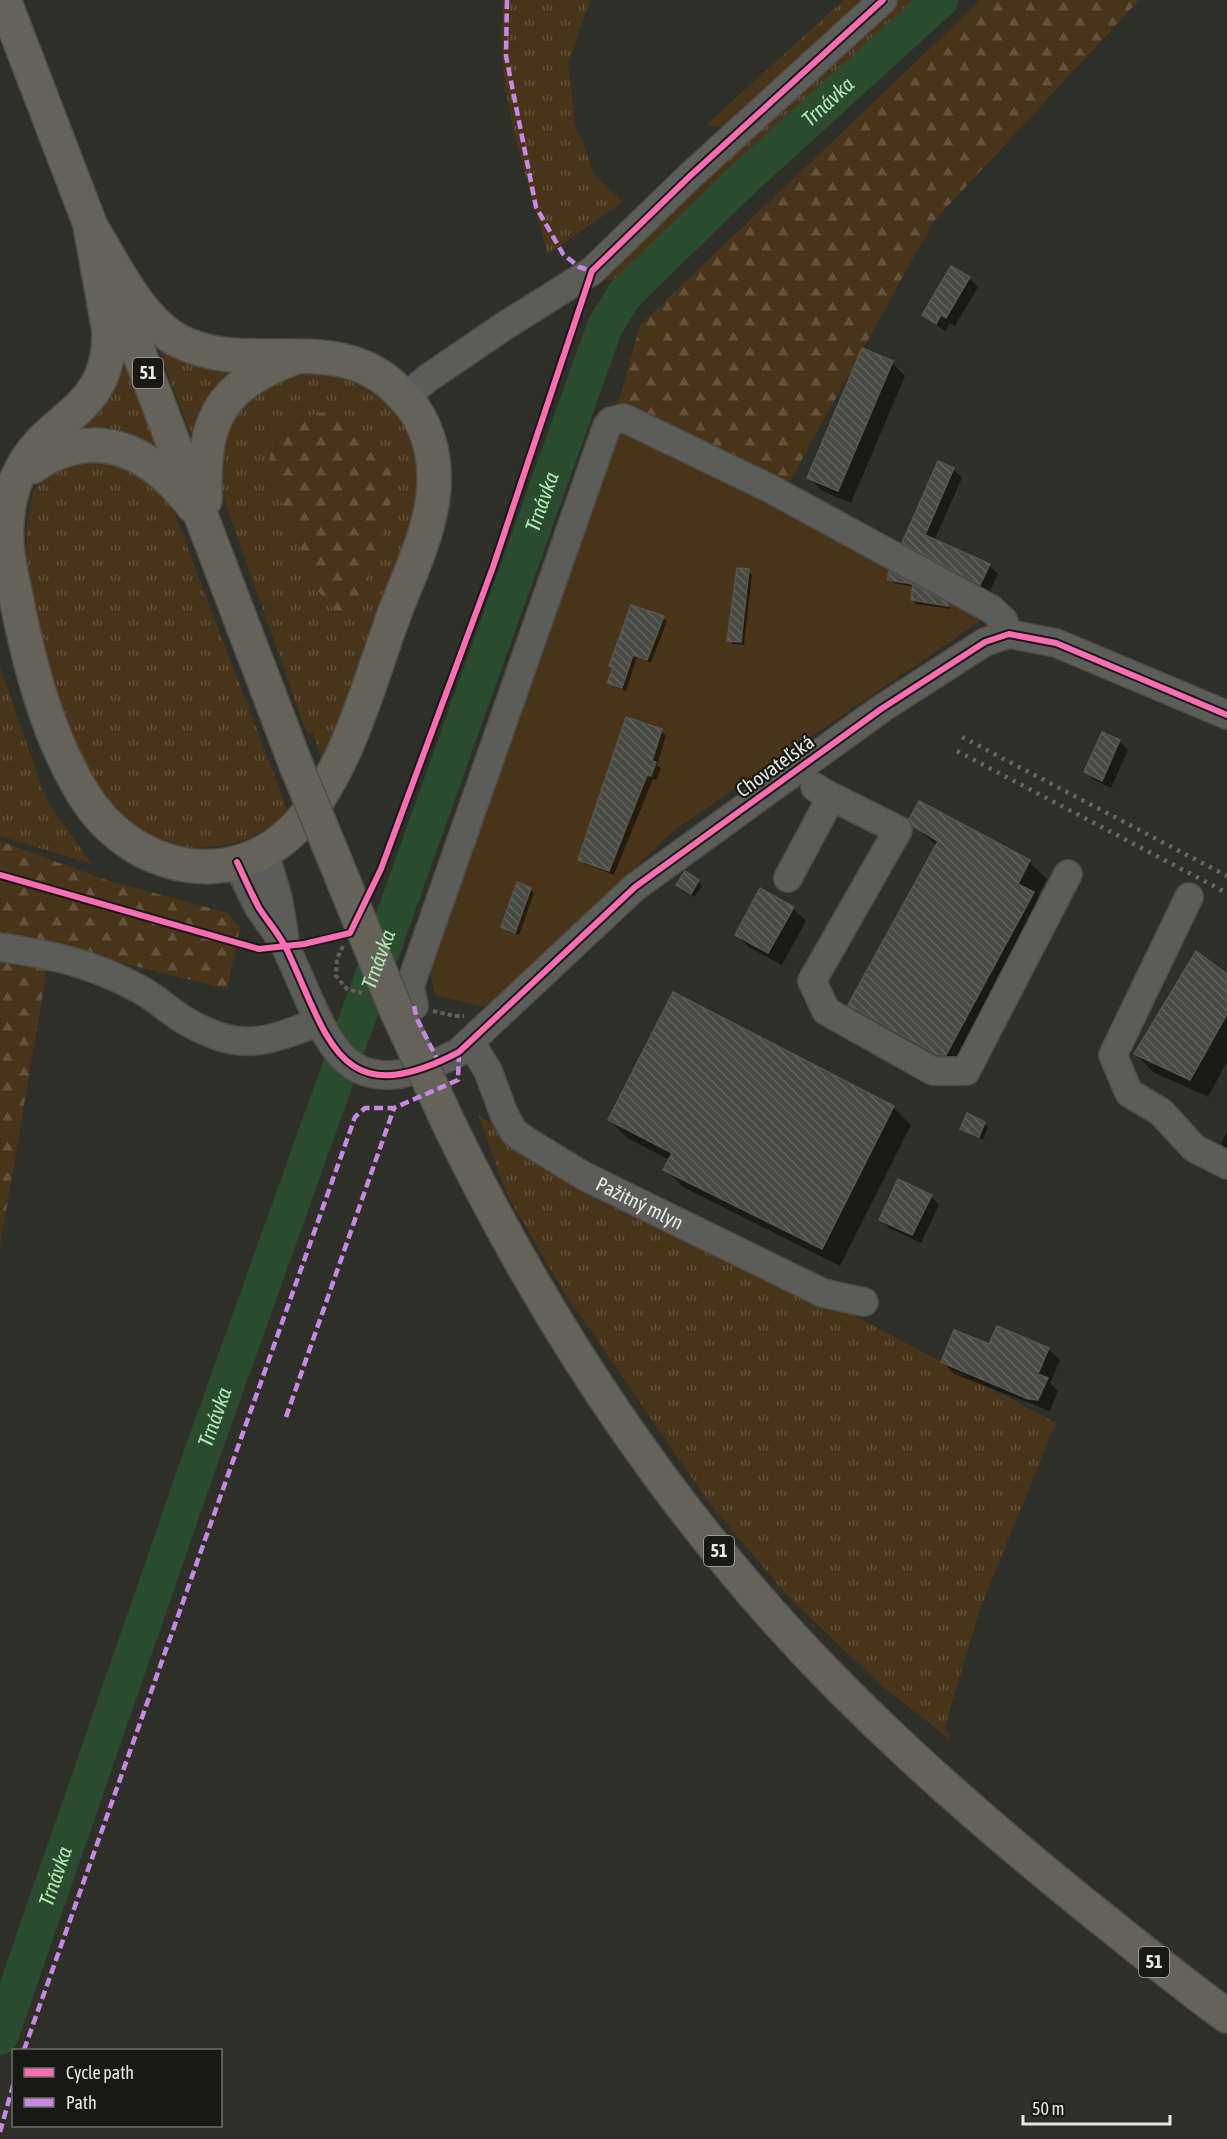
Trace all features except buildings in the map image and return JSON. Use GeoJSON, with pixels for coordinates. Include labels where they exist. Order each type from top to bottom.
{"type":"FeatureCollection","features":[{"type":"Feature","properties":{"kind":"main road","name":"51"},"geometry":{"type":"LineString","coordinates":[[4,0],[206,522],[296,765],[373,954],[448,1122],[518,1257],[571,1346],[656,1469],[751,1591],[818,1664],[938,1782],[1161,1969],[1227,2016]]}},
{"type":"Feature","properties":{"kind":"main road"},"geometry":{"type":"LineString","coordinates":[[90,225],[143,310],[172,336],[197,349],[217,354],[325,357],[365,368],[382,376],[405,397],[423,423],[433,457],[433,498],[421,542],[349,736],[329,780],[302,822],[286,837],[251,856],[197,866],[171,863],[150,856],[123,841],[104,822],[84,795],[64,756],[42,697],[24,638],[9,559],[7,525],[11,495],[21,469],[42,443],[82,406],[105,364],[109,331],[90,225]]}},
{"type":"Feature","properties":{"kind":"main road"},"geometry":{"type":"LineString","coordinates":[[206,522],[206,447],[220,408],[233,392],[250,379],[303,355]]}},
{"type":"Feature","properties":{"kind":"main road"},"geometry":{"type":"LineString","coordinates":[[17,480],[58,451],[76,446],[105,444],[124,449],[148,464],[182,494],[206,522]]}},
{"type":"Feature","properties":{"kind":"main road","name":"51"},"geometry":{"type":"LineString","coordinates":[[1084,1904],[1227,1994]]}},
{"type":"Feature","properties":{"kind":"street"},"geometry":{"type":"LineString","coordinates":[[405,397],[428,378],[506,325],[592,271],[690,176],[883,0]]}},
{"type":"Feature","properties":{"kind":"street"},"geometry":{"type":"LineString","coordinates":[[414,1006],[410,986],[607,426],[611,421],[624,418],[771,489],[992,609],[1003,620],[1009,634],[1056,643],[1227,714]]}},
{"type":"Feature","properties":{"kind":"street","name":"Chovateľská"},"geometry":{"type":"LineString","coordinates":[[323,1032],[350,1064],[365,1071],[388,1077],[439,1063],[471,1043],[635,887],[795,772],[887,717],[985,642],[1009,634]]}},
{"type":"Feature","properties":{"kind":"street"},"geometry":{"type":"LineString","coordinates":[[795,772],[824,793],[898,830],[812,981],[826,1011],[933,1071],[966,1071],[1068,874]]}},
{"type":"Feature","properties":{"kind":"street"},"geometry":{"type":"LineString","coordinates":[[788,878],[829,801],[824,793]]}},
{"type":"Feature","properties":{"kind":"street"},"geometry":{"type":"LineString","coordinates":[[0,947],[64,957],[109,974],[141,989],[183,1020],[226,1040],[249,1043],[323,1032],[295,946],[259,907],[251,856]]}},
{"type":"Feature","properties":{"kind":"street"},"geometry":{"type":"LineString","coordinates":[[1189,897],[1113,1055],[1129,1093],[1161,1112],[1194,1148],[1227,1164]]}},
{"type":"Feature","properties":{"kind":"street","name":"Pažitný mlyn"},"geometry":{"type":"LineString","coordinates":[[471,1043],[488,1071],[504,1114],[514,1132],[525,1140],[584,1176],[823,1293],[864,1302]]}},
{"type":"Feature","properties":{"kind":"path"},"geometry":{"type":"LineString","coordinates":[[370,891],[493,567],[592,271]]}},
{"type":"Feature","properties":{"kind":"path"},"geometry":{"type":"LineString","coordinates":[[295,946],[350,933]]}},
{"type":"Feature","properties":{"kind":"path"},"geometry":{"type":"LineString","coordinates":[[346,942],[337,959],[336,976],[340,984],[357,992]]}},
{"type":"Feature","properties":{"kind":"path"},"geometry":{"type":"LineString","coordinates":[[414,1006],[454,1016],[469,1016]]}},
{"type":"Feature","properties":{"kind":"green space"},"geometry":{"type":"Polygon","coordinates":[[[504,0],[590,0],[568,64],[575,123],[595,176],[623,202],[548,254],[521,160],[507,97],[503,65],[504,0]]]}},
{"type":"Feature","properties":{"kind":"green space"},"geometry":{"type":"Polygon","coordinates":[[[844,0],[918,0],[767,134],[621,280],[603,280],[637,238],[745,131],[706,125],[844,0]]]}},
{"type":"Feature","properties":{"kind":"green space"},"geometry":{"type":"Polygon","coordinates":[[[981,0],[1139,0],[933,222],[789,483],[618,403],[640,325],[981,0]]]}},
{"type":"Feature","properties":{"kind":"green space"},"geometry":{"type":"Polygon","coordinates":[[[153,335],[251,366],[195,445],[153,335]]]}},
{"type":"Feature","properties":{"kind":"green space"},"geometry":{"type":"Polygon","coordinates":[[[122,354],[161,457],[70,432],[122,354]]]}},
{"type":"Feature","properties":{"kind":"green space"},"geometry":{"type":"Polygon","coordinates":[[[303,373],[352,377],[384,398],[408,427],[423,467],[419,513],[323,764],[313,733],[307,733],[219,485],[218,455],[238,404],[263,384],[303,373]]]}},
{"type":"Feature","properties":{"kind":"green space"},"geometry":{"type":"Polygon","coordinates":[[[618,403],[789,483],[986,617],[672,832],[499,998],[485,1007],[435,995],[427,961],[618,403]]]}},
{"type":"Feature","properties":{"kind":"green space"},"geometry":{"type":"Polygon","coordinates":[[[324,412],[354,423],[380,445],[395,483],[387,520],[363,594],[356,606],[343,613],[329,606],[317,589],[280,498],[269,460],[274,437],[293,419],[324,412]]]}},
{"type":"Feature","properties":{"kind":"green space"},"geometry":{"type":"Polygon","coordinates":[[[109,455],[153,482],[172,507],[287,809],[265,830],[247,839],[217,846],[185,847],[163,843],[143,834],[99,791],[84,765],[59,703],[36,620],[29,577],[27,538],[31,503],[42,477],[56,466],[73,460],[109,455]]]}},
{"type":"Feature","properties":{"kind":"green space"},"geometry":{"type":"Polygon","coordinates":[[[0,668],[47,801],[92,864],[0,836],[0,668]]]}},
{"type":"Feature","properties":{"kind":"green space"},"geometry":{"type":"Polygon","coordinates":[[[0,841],[103,879],[228,913],[240,928],[227,989],[51,945],[0,1247],[0,841]]]}},
{"type":"Feature","properties":{"kind":"green space"},"geometry":{"type":"Polygon","coordinates":[[[479,1116],[1056,1423],[981,1606],[945,1726],[951,1740],[882,1686],[786,1594],[707,1500],[563,1290],[507,1195],[479,1116]]]}},
{"type":"Feature","properties":{"kind":"waterway","name":"Trnávka"},"geometry":{"type":"LineString","coordinates":[[0,2037],[204,1448],[605,326],[625,294],[739,183],[940,0]]}},
{"type":"Feature","properties":{"kind":"railway"},"geometry":{"type":"LineString","coordinates":[[962,737],[1227,876]]}},
{"type":"Feature","properties":{"kind":"railway"},"geometry":{"type":"LineString","coordinates":[[957,751],[1227,893]]}},
{"type":"Feature","properties":{"kind":"marked path"},"geometry":{"type":"LineString","coordinates":[[507,0],[506,56],[536,207],[563,254],[579,267],[592,271]]}},
{"type":"Feature","properties":{"kind":"marked path"},"geometry":{"type":"LineString","coordinates":[[414,1006],[417,1019],[439,1063]]}},
{"type":"Feature","properties":{"kind":"marked path"},"geometry":{"type":"LineString","coordinates":[[24,2049],[355,1117],[365,1108],[394,1108],[458,1080],[459,1052]]}},
{"type":"Feature","properties":{"kind":"marked path"},"geometry":{"type":"LineString","coordinates":[[286,1417],[394,1108]]}},
{"type":"Feature","properties":{"kind":"marked path"},"geometry":{"type":"LineString","coordinates":[[0,2132],[12,2089]]}},
{"type":"Feature","properties":{"kind":"cycle path"},"geometry":{"type":"LineString","coordinates":[[0,875],[259,949],[304,944],[350,933],[381,869],[493,567],[592,271],[690,176],[883,0]]}},
{"type":"Feature","properties":{"kind":"cycle path"},"geometry":{"type":"LineString","coordinates":[[237,862],[259,908],[284,944],[328,1038],[344,1058],[363,1071],[387,1075],[419,1069],[459,1052],[635,887],[881,709],[985,642],[1009,634],[1056,643],[1227,715]]}}]}
